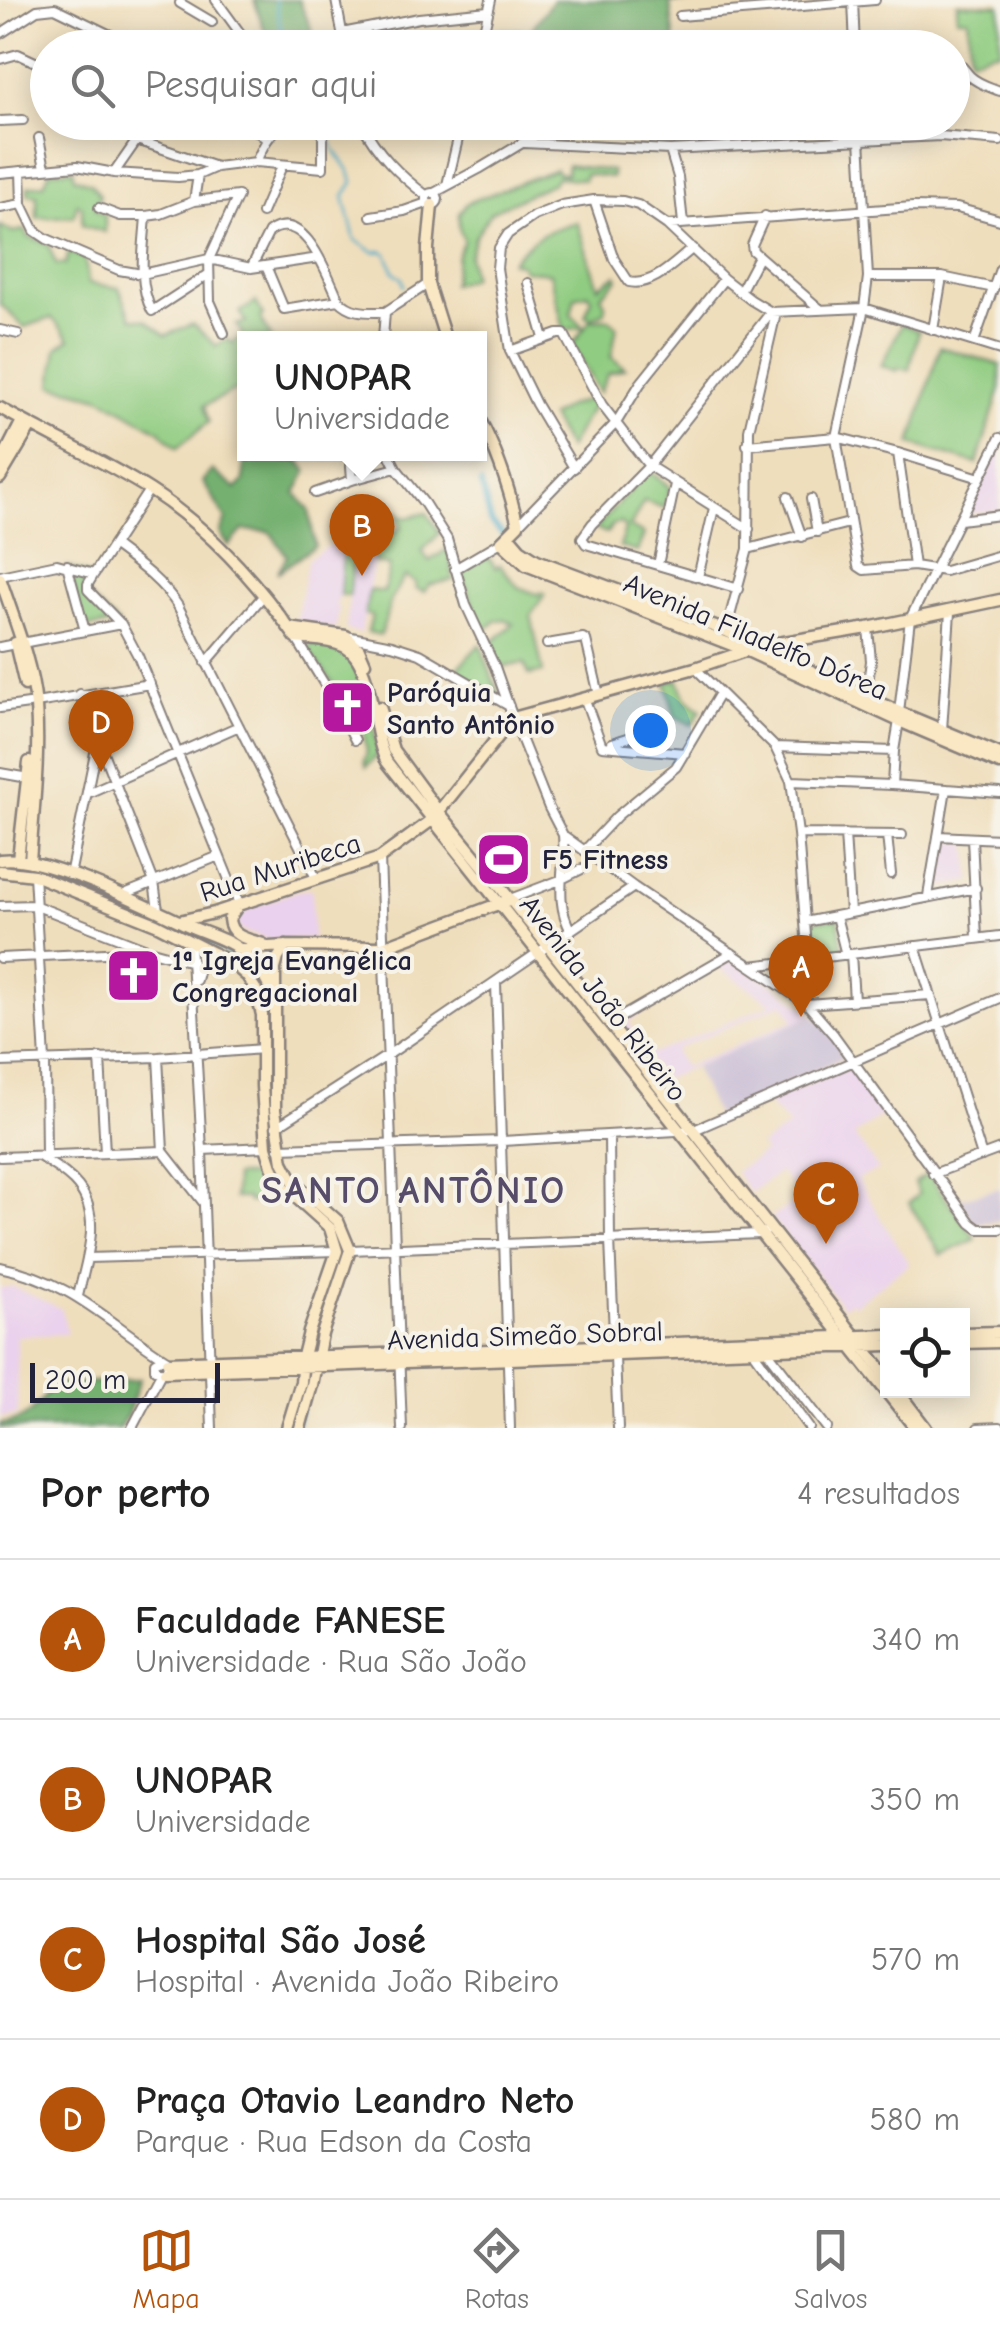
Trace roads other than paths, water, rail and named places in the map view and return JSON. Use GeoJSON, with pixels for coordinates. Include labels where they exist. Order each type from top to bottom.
{"type":"FeatureCollection","features":[{"type":"Feature","properties":{"kind":"main road"},"geometry":{"type":"LineString","coordinates":[[430,199],[428,284],[443,331]]}},
{"type":"Feature","properties":{"kind":"main road"},"geometry":{"type":"LineString","coordinates":[[0,408],[149,490],[213,539],[264,595],[296,638]]}},
{"type":"Feature","properties":{"kind":"main road"},"geometry":{"type":"LineString","coordinates":[[0,464],[27,423]]}},
{"type":"Feature","properties":{"kind":"main road"},"geometry":{"type":"LineString","coordinates":[[0,478],[27,423]]}},
{"type":"Feature","properties":{"kind":"main road"},"geometry":{"type":"LineString","coordinates":[[487,434],[504,472],[518,525],[505,539]]}},
{"type":"Feature","properties":{"kind":"main road","name":"Avenida Filadelfo Dórea"},"geometry":{"type":"LineString","coordinates":[[505,539],[537,560],[726,631],[752,648],[1000,764]]}},
{"type":"Feature","properties":{"kind":"main road","name":"Avenida Filadelfo Dórea"},"geometry":{"type":"LineString","coordinates":[[505,539],[519,560],[535,570],[752,648],[866,697],[899,716],[1000,754]]}},
{"type":"Feature","properties":{"kind":"main road"},"geometry":{"type":"LineString","coordinates":[[0,577],[32,704],[35,784],[11,858]]}},
{"type":"Feature","properties":{"kind":"main road"},"geometry":{"type":"LineString","coordinates":[[0,600],[19,644]]}},
{"type":"Feature","properties":{"kind":"main road"},"geometry":{"type":"LineString","coordinates":[[513,718],[695,668],[752,648],[1000,600]]}},
{"type":"Feature","properties":{"kind":"main road"},"geometry":{"type":"LineString","coordinates":[[289,628],[346,636]]}},
{"type":"Feature","properties":{"kind":"main road","name":"Avenida João Ribeiro"},"geometry":{"type":"LineString","coordinates":[[346,636],[362,655],[394,750],[435,816]]}},
{"type":"Feature","properties":{"kind":"main road","name":"Avenida João Ribeiro"},"geometry":{"type":"LineString","coordinates":[[296,638],[330,642],[352,652],[366,681],[382,754],[505,901],[548,946],[694,1130],[915,1428]]}},
{"type":"Feature","properties":{"kind":"main road"},"geometry":{"type":"LineString","coordinates":[[11,858],[28,778],[32,704]]}},
{"type":"Feature","properties":{"kind":"main road","name":"Rua Muribeca"},"geometry":{"type":"LineString","coordinates":[[180,922],[380,858],[435,816],[513,718]]}},
{"type":"Feature","properties":{"kind":"main road"},"geometry":{"type":"LineString","coordinates":[[11,858],[70,875],[80,886],[118,907],[219,952],[240,969],[256,990],[262,1016],[266,1147],[282,1185],[330,1228],[337,1251],[287,1428]]}},
{"type":"Feature","properties":{"kind":"main road"},"geometry":{"type":"LineString","coordinates":[[0,872],[22,872],[122,895],[158,910],[238,949],[260,969],[275,1000]]}},
{"type":"Feature","properties":{"kind":"main road"},"geometry":{"type":"LineString","coordinates":[[219,952],[268,946],[383,947],[505,901]]}},
{"type":"Feature","properties":{"kind":"main road","name":"Avenida João Ribeiro"},"geometry":{"type":"LineString","coordinates":[[505,901],[538,954],[680,1132],[766,1231]]}},
{"type":"Feature","properties":{"kind":"main road"},"geometry":{"type":"LineString","coordinates":[[239,904],[230,916],[231,930],[268,946]]}},
{"type":"Feature","properties":{"kind":"main road"},"geometry":{"type":"LineString","coordinates":[[286,946],[275,966],[279,1148],[293,1182],[338,1221],[350,1250],[300,1428]]}},
{"type":"Feature","properties":{"kind":"main road"},"geometry":{"type":"LineString","coordinates":[[970,1333],[1000,1332]]}},
{"type":"Feature","properties":{"kind":"main road","name":"Avenida Simeão Sobral"},"geometry":{"type":"LineString","coordinates":[[164,1366],[852,1341],[880,1336]]}},
{"type":"Feature","properties":{"kind":"main road","name":"Avenida João Ribeiro"},"geometry":{"type":"LineString","coordinates":[[852,1341],[880,1370]]}},
{"type":"Feature","properties":{"kind":"main road","name":"Avenida Simeão Sobral"},"geometry":{"type":"LineString","coordinates":[[852,1341],[880,1343]]}},
{"type":"Feature","properties":{"kind":"main road"},"geometry":{"type":"LineString","coordinates":[[970,1342],[1000,1342]]}},
{"type":"Feature","properties":{"kind":"main road"},"geometry":{"type":"LineString","coordinates":[[903,1398],[926,1428]]}},
{"type":"Feature","properties":{"kind":"street"},"geometry":{"type":"LineString","coordinates":[[216,0],[241,30]]}},
{"type":"Feature","properties":{"kind":"street"},"geometry":{"type":"LineString","coordinates":[[336,0],[341,30]]}},
{"type":"Feature","properties":{"kind":"street"},"geometry":{"type":"LineString","coordinates":[[484,30],[490,0]]}},
{"type":"Feature","properties":{"kind":"street"},"geometry":{"type":"LineString","coordinates":[[854,0],[855,30]]}},
{"type":"Feature","properties":{"kind":"street"},"geometry":{"type":"LineString","coordinates":[[680,16],[875,0]]}},
{"type":"Feature","properties":{"kind":"street"},"geometry":{"type":"LineString","coordinates":[[179,1],[212,22]]}},
{"type":"Feature","properties":{"kind":"street"},"geometry":{"type":"LineString","coordinates":[[0,34],[36,10],[55,8],[100,30]]}},
{"type":"Feature","properties":{"kind":"street"},"geometry":{"type":"LineString","coordinates":[[357,30],[418,18],[488,11]]}},
{"type":"Feature","properties":{"kind":"street"},"geometry":{"type":"LineString","coordinates":[[0,59],[18,54],[30,59]]}},
{"type":"Feature","properties":{"kind":"street"},"geometry":{"type":"LineString","coordinates":[[970,74],[976,81],[1000,91]]}},
{"type":"Feature","properties":{"kind":"street"},"geometry":{"type":"LineString","coordinates":[[0,122],[22,120]]}},
{"type":"Feature","properties":{"kind":"street"},"geometry":{"type":"LineString","coordinates":[[970,138],[1000,141]]}},
{"type":"Feature","properties":{"kind":"street"},"geometry":{"type":"LineString","coordinates":[[38,140],[44,168]]}},
{"type":"Feature","properties":{"kind":"street"},"geometry":{"type":"LineString","coordinates":[[114,173],[138,140],[216,168]]}},
{"type":"Feature","properties":{"kind":"street"},"geometry":{"type":"LineString","coordinates":[[251,163],[265,140]]}},
{"type":"Feature","properties":{"kind":"street"},"geometry":{"type":"LineString","coordinates":[[0,174],[77,166],[178,177],[251,163],[323,168],[322,140]]}},
{"type":"Feature","properties":{"kind":"street"},"geometry":{"type":"LineString","coordinates":[[372,140],[403,178],[430,199]]}},
{"type":"Feature","properties":{"kind":"street"},"geometry":{"type":"LineString","coordinates":[[447,185],[458,140]]}},
{"type":"Feature","properties":{"kind":"street"},"geometry":{"type":"LineString","coordinates":[[370,216],[404,211],[430,199],[447,185],[529,140]]}},
{"type":"Feature","properties":{"kind":"street"},"geometry":{"type":"LineString","coordinates":[[524,143],[670,150],[876,140]]}},
{"type":"Feature","properties":{"kind":"street"},"geometry":{"type":"LineString","coordinates":[[860,141],[868,277],[836,437],[858,566],[862,570],[914,566],[946,572],[1000,554]]}},
{"type":"Feature","properties":{"kind":"street"},"geometry":{"type":"LineString","coordinates":[[670,150],[678,177],[683,223]]}},
{"type":"Feature","properties":{"kind":"street"},"geometry":{"type":"LineString","coordinates":[[178,177],[182,155]]}},
{"type":"Feature","properties":{"kind":"street"},"geometry":{"type":"LineString","coordinates":[[262,213],[282,166]]}},
{"type":"Feature","properties":{"kind":"street"},"geometry":{"type":"LineString","coordinates":[[22,171],[22,204],[32,226],[47,239],[110,266],[142,274],[209,259],[251,268],[319,258]]}},
{"type":"Feature","properties":{"kind":"street"},"geometry":{"type":"LineString","coordinates":[[194,201],[198,175]]}},
{"type":"Feature","properties":{"kind":"street"},"geometry":{"type":"LineString","coordinates":[[99,208],[120,216],[146,216],[194,201],[238,196],[209,259],[210,301],[224,333]]}},
{"type":"Feature","properties":{"kind":"street"},"geometry":{"type":"LineString","coordinates":[[594,200],[614,258],[629,282],[652,279],[692,248]]}},
{"type":"Feature","properties":{"kind":"street"},"geometry":{"type":"LineString","coordinates":[[574,468],[510,351],[499,290],[502,241],[518,226],[562,205],[594,200],[634,203],[667,225],[740,292],[774,313],[864,308],[1000,350]]}},
{"type":"Feature","properties":{"kind":"street"},"geometry":{"type":"LineString","coordinates":[[0,208],[22,204]]}},
{"type":"Feature","properties":{"kind":"street"},"geometry":{"type":"LineString","coordinates":[[667,225],[938,206],[974,211],[1000,220]]}},
{"type":"Feature","properties":{"kind":"street"},"geometry":{"type":"LineString","coordinates":[[146,216],[142,274],[152,311],[208,274]]}},
{"type":"Feature","properties":{"kind":"street"},"geometry":{"type":"LineString","coordinates":[[765,216],[752,247],[758,258],[820,309]]}},
{"type":"Feature","properties":{"kind":"street"},"geometry":{"type":"LineString","coordinates":[[251,268],[269,232],[285,226],[301,232],[319,258],[339,300],[358,312],[385,312],[428,284]]}},
{"type":"Feature","properties":{"kind":"street"},"geometry":{"type":"LineString","coordinates":[[740,292],[758,258]]}},
{"type":"Feature","properties":{"kind":"street"},"geometry":{"type":"LineString","coordinates":[[266,266],[284,309],[339,300]]}},
{"type":"Feature","properties":{"kind":"street"},"geometry":{"type":"LineString","coordinates":[[974,342],[1000,269]]}},
{"type":"Feature","properties":{"kind":"street"},"geometry":{"type":"LineString","coordinates":[[868,277],[942,277],[994,288]]}},
{"type":"Feature","properties":{"kind":"street"},"geometry":{"type":"LineString","coordinates":[[933,330],[942,277]]}},
{"type":"Feature","properties":{"kind":"street"},"geometry":{"type":"LineString","coordinates":[[518,525],[616,423],[640,384],[724,279]]}},
{"type":"Feature","properties":{"kind":"street"},"geometry":{"type":"LineString","coordinates":[[528,283],[544,338]]}},
{"type":"Feature","properties":{"kind":"street"},"geometry":{"type":"LineString","coordinates":[[990,300],[1000,304]]}},
{"type":"Feature","properties":{"kind":"street"},"geometry":{"type":"LineString","coordinates":[[383,331],[385,312]]}},
{"type":"Feature","properties":{"kind":"street"},"geometry":{"type":"LineString","coordinates":[[726,631],[748,550],[747,445],[774,313]]}},
{"type":"Feature","properties":{"kind":"street"},"geometry":{"type":"LineString","coordinates":[[738,589],[583,542],[583,536],[650,466],[774,313]]}},
{"type":"Feature","properties":{"kind":"street"},"geometry":{"type":"LineString","coordinates":[[0,330],[18,334]]}},
{"type":"Feature","properties":{"kind":"street"},"geometry":{"type":"LineString","coordinates":[[510,351],[561,333],[566,336],[597,398],[650,466],[748,529]]}},
{"type":"Feature","properties":{"kind":"street"},"geometry":{"type":"LineString","coordinates":[[747,445],[836,437],[980,478]]}},
{"type":"Feature","properties":{"kind":"street"},"geometry":{"type":"LineString","coordinates":[[892,785],[910,619],[1000,438]]}},
{"type":"Feature","properties":{"kind":"street"},"geometry":{"type":"LineString","coordinates":[[898,453],[914,566]]}},
{"type":"Feature","properties":{"kind":"street"},"geometry":{"type":"LineString","coordinates":[[351,461],[352,480]]}},
{"type":"Feature","properties":{"kind":"street"},"geometry":{"type":"LineString","coordinates":[[392,461],[437,523],[451,550],[466,605],[563,835],[565,860],[560,880],[563,916],[571,931]]}},
{"type":"Feature","properties":{"kind":"street"},"geometry":{"type":"LineString","coordinates":[[315,493],[396,468]]}},
{"type":"Feature","properties":{"kind":"street"},"geometry":{"type":"LineString","coordinates":[[658,565],[675,484]]}},
{"type":"Feature","properties":{"kind":"street"},"geometry":{"type":"LineString","coordinates":[[149,490],[87,586],[89,594],[122,624],[239,904]]}},
{"type":"Feature","properties":{"kind":"street"},"geometry":{"type":"LineString","coordinates":[[788,497],[802,536]]}},
{"type":"Feature","properties":{"kind":"street"},"geometry":{"type":"LineString","coordinates":[[811,500],[817,532]]}},
{"type":"Feature","properties":{"kind":"street"},"geometry":{"type":"LineString","coordinates":[[698,577],[714,508]]}},
{"type":"Feature","properties":{"kind":"street"},"geometry":{"type":"LineString","coordinates":[[960,520],[1000,515]]}},
{"type":"Feature","properties":{"kind":"street"},"geometry":{"type":"LineString","coordinates":[[748,550],[850,524]]}},
{"type":"Feature","properties":{"kind":"street"},"geometry":{"type":"LineString","coordinates":[[456,569],[505,539]]}},
{"type":"Feature","properties":{"kind":"street"},"geometry":{"type":"LineString","coordinates":[[114,546],[148,571],[169,592],[184,616],[318,880]]}},
{"type":"Feature","properties":{"kind":"street"},"geometry":{"type":"LineString","coordinates":[[0,577],[49,564],[68,565],[94,574]]}},
{"type":"Feature","properties":{"kind":"street"},"geometry":{"type":"LineString","coordinates":[[68,565],[85,631]]}},
{"type":"Feature","properties":{"kind":"street"},"geometry":{"type":"LineString","coordinates":[[206,663],[264,595]]}},
{"type":"Feature","properties":{"kind":"street"},"geometry":{"type":"LineString","coordinates":[[942,730],[950,612]]}},
{"type":"Feature","properties":{"kind":"street"},"geometry":{"type":"LineString","coordinates":[[0,647],[122,624]]}},
{"type":"Feature","properties":{"kind":"street"},"geometry":{"type":"LineString","coordinates":[[866,697],[872,661],[868,628]]}},
{"type":"Feature","properties":{"kind":"street"},"geometry":{"type":"LineString","coordinates":[[346,636],[420,654],[509,706]]}},
{"type":"Feature","properties":{"kind":"street"},"geometry":{"type":"LineString","coordinates":[[296,638],[355,740]]}},
{"type":"Feature","properties":{"kind":"street"},"geometry":{"type":"LineString","coordinates":[[547,644],[586,640],[599,695]]}},
{"type":"Feature","properties":{"kind":"street"},"geometry":{"type":"LineString","coordinates":[[695,668],[774,747],[791,781],[808,960]]}},
{"type":"Feature","properties":{"kind":"street"},"geometry":{"type":"LineString","coordinates":[[0,708],[150,684]]}},
{"type":"Feature","properties":{"kind":"street"},"geometry":{"type":"LineString","coordinates":[[585,850],[624,810],[667,776],[720,693]]}},
{"type":"Feature","properties":{"kind":"street"},"geometry":{"type":"LineString","coordinates":[[80,694],[154,882],[158,910]]}},
{"type":"Feature","properties":{"kind":"street"},"geometry":{"type":"LineString","coordinates":[[585,700],[602,746]]}},
{"type":"Feature","properties":{"kind":"street"},"geometry":{"type":"LineString","coordinates":[[88,793],[239,726]]}},
{"type":"Feature","properties":{"kind":"street"},"geometry":{"type":"LineString","coordinates":[[602,746],[665,726]]}},
{"type":"Feature","properties":{"kind":"street"},"geometry":{"type":"LineString","coordinates":[[649,731],[651,749]]}},
{"type":"Feature","properties":{"kind":"street"},"geometry":{"type":"LineString","coordinates":[[70,875],[97,743]]}},
{"type":"Feature","properties":{"kind":"street"},"geometry":{"type":"LineString","coordinates":[[602,746],[684,752]]}},
{"type":"Feature","properties":{"kind":"street"},"geometry":{"type":"LineString","coordinates":[[774,747],[894,750]]}},
{"type":"Feature","properties":{"kind":"street"},"geometry":{"type":"LineString","coordinates":[[0,773],[28,778]]}},
{"type":"Feature","properties":{"kind":"street"},"geometry":{"type":"LineString","coordinates":[[791,781],[1000,793]]}},
{"type":"Feature","properties":{"kind":"street"},"geometry":{"type":"LineString","coordinates":[[928,896],[946,790]]}},
{"type":"Feature","properties":{"kind":"street"},"geometry":{"type":"LineString","coordinates":[[798,834],[902,835]]}},
{"type":"Feature","properties":{"kind":"street"},"geometry":{"type":"LineString","coordinates":[[845,834],[850,913]]}},
{"type":"Feature","properties":{"kind":"street"},"geometry":{"type":"LineString","coordinates":[[563,835],[807,1004],[834,1035],[974,1227],[1000,1229]]}},
{"type":"Feature","properties":{"kind":"street"},"geometry":{"type":"LineString","coordinates":[[888,835],[890,874]]}},
{"type":"Feature","properties":{"kind":"street"},"geometry":{"type":"LineString","coordinates":[[938,836],[1000,839]]}},
{"type":"Feature","properties":{"kind":"street"},"geometry":{"type":"LineString","coordinates":[[972,838],[977,938]]}},
{"type":"Feature","properties":{"kind":"street"},"geometry":{"type":"LineString","coordinates":[[122,895],[219,856]]}},
{"type":"Feature","properties":{"kind":"street"},"geometry":{"type":"LineString","coordinates":[[380,858],[402,1428]]}},
{"type":"Feature","properties":{"kind":"street"},"geometry":{"type":"LineString","coordinates":[[505,901],[582,868]]}},
{"type":"Feature","properties":{"kind":"street"},"geometry":{"type":"LineString","coordinates":[[34,875],[45,1060],[42,1156]]}},
{"type":"Feature","properties":{"kind":"street"},"geometry":{"type":"LineString","coordinates":[[276,1127],[634,887]]}},
{"type":"Feature","properties":{"kind":"street"},"geometry":{"type":"LineString","coordinates":[[805,922],[976,888]]}},
{"type":"Feature","properties":{"kind":"street"},"geometry":{"type":"LineString","coordinates":[[0,906],[34,904],[152,951],[192,962]]}},
{"type":"Feature","properties":{"kind":"street"},"geometry":{"type":"LineString","coordinates":[[836,916],[848,955],[854,1000]]}},
{"type":"Feature","properties":{"kind":"street"},"geometry":{"type":"LineString","coordinates":[[751,966],[1000,936]]}},
{"type":"Feature","properties":{"kind":"street"},"geometry":{"type":"LineString","coordinates":[[119,953],[125,941]]}},
{"type":"Feature","properties":{"kind":"street"},"geometry":{"type":"LineString","coordinates":[[190,941],[212,1428]]}},
{"type":"Feature","properties":{"kind":"street"},"geometry":{"type":"LineString","coordinates":[[915,946],[982,1156]]}},
{"type":"Feature","properties":{"kind":"street"},"geometry":{"type":"LineString","coordinates":[[0,958],[152,951]]}},
{"type":"Feature","properties":{"kind":"street"},"geometry":{"type":"LineString","coordinates":[[194,990],[200,965],[219,952]]}},
{"type":"Feature","properties":{"kind":"street"},"geometry":{"type":"LineString","coordinates":[[609,1024],[732,953]]}},
{"type":"Feature","properties":{"kind":"street"},"geometry":{"type":"LineString","coordinates":[[496,982],[510,1428]]}},
{"type":"Feature","properties":{"kind":"street"},"geometry":{"type":"LineString","coordinates":[[807,1004],[930,996]]}},
{"type":"Feature","properties":{"kind":"street"},"geometry":{"type":"LineString","coordinates":[[279,1148],[694,1130],[1000,998]]}},
{"type":"Feature","properties":{"kind":"street"},"geometry":{"type":"LineString","coordinates":[[0,1062],[264,1048]]}},
{"type":"Feature","properties":{"kind":"street"},"geometry":{"type":"LineString","coordinates":[[158,1056],[163,1152],[203,1202]]}},
{"type":"Feature","properties":{"kind":"street"},"geometry":{"type":"LineString","coordinates":[[100,1058],[105,1153]]}},
{"type":"Feature","properties":{"kind":"street"},"geometry":{"type":"LineString","coordinates":[[609,1135],[618,1428]]}},
{"type":"Feature","properties":{"kind":"street"},"geometry":{"type":"LineString","coordinates":[[202,1150],[266,1147]]}},
{"type":"Feature","properties":{"kind":"street"},"geometry":{"type":"LineString","coordinates":[[933,1174],[1000,1149]]}},
{"type":"Feature","properties":{"kind":"street"},"geometry":{"type":"LineString","coordinates":[[0,1157],[163,1152]]}},
{"type":"Feature","properties":{"kind":"street"},"geometry":{"type":"LineString","coordinates":[[42,1156],[77,1184],[89,1206],[92,1228],[78,1296]]}},
{"type":"Feature","properties":{"kind":"street"},"geometry":{"type":"LineString","coordinates":[[350,1250],[766,1231]]}},
{"type":"Feature","properties":{"kind":"street"},"geometry":{"type":"LineString","coordinates":[[87,1258],[337,1251]]}},
{"type":"Feature","properties":{"kind":"street"},"geometry":{"type":"LineString","coordinates":[[0,1267],[44,1279],[78,1296],[164,1366],[132,1428]]}},
{"type":"Feature","properties":{"kind":"street"},"geometry":{"type":"LineString","coordinates":[[755,1345],[808,1428]]}},
{"type":"Feature","properties":{"kind":"street"},"geometry":{"type":"LineString","coordinates":[[755,1345],[826,1428]]}},
{"type":"Feature","properties":{"kind":"street"},"geometry":{"type":"LineString","coordinates":[[978,1428],[1000,1427]]}},
{"type":"Feature","properties":{"kind":"waterway"},"geometry":{"type":"LineString","coordinates":[[275,0],[281,30]]}},
{"type":"Feature","properties":{"kind":"waterway"},"geometry":{"type":"LineString","coordinates":[[331,140],[353,182],[344,196],[355,240],[374,252],[387,254],[404,286]]}},
{"type":"Feature","properties":{"kind":"waterway"},"geometry":{"type":"LineString","coordinates":[[481,484],[491,522],[508,540]]}},
{"type":"Feature","properties":{"kind":"waterway"},"geometry":{"type":"LineString","coordinates":[[26,866],[72,883]]}},
{"type":"Feature","properties":{"kind":"waterway"},"geometry":{"type":"LineString","coordinates":[[91,890],[216,945],[233,955],[252,977]]}},
{"type":"Feature","properties":{"kind":"waterway"},"geometry":{"type":"LineString","coordinates":[[312,1346],[327,1305]]}},
{"type":"Feature","properties":{"kind":"waterway"},"geometry":{"type":"LineString","coordinates":[[294,1428],[309,1376]]}},
{"type":"Feature","properties":{"kind":"place","name":"UNOPAR"},"geometry":{"type":"Point","coordinates":[362,576]}},
{"type":"Feature","properties":{"kind":"place","name":"Paróquia Santo Antônio"},"geometry":{"type":"Point","coordinates":[348,708]}},
{"type":"Feature","properties":{"kind":"place","name":"Praça Otavio Leandro Neto"},"geometry":{"type":"Point","coordinates":[101,772]}},
{"type":"Feature","properties":{"kind":"place","name":"F5 Fitness"},"geometry":{"type":"Point","coordinates":[503,859]}},
{"type":"Feature","properties":{"kind":"place","name":"1ª Igreja Evangélica Congregacional"},"geometry":{"type":"Point","coordinates":[133,976]}},
{"type":"Feature","properties":{"kind":"place","name":"Faculdade FANESE"},"geometry":{"type":"Point","coordinates":[801,1017]}},
{"type":"Feature","properties":{"kind":"place","name":"Hospital São José"},"geometry":{"type":"Point","coordinates":[826,1244]}},
{"type":"Feature","properties":{"kind":"district","name":"SANTO ANTÔNIO"},"geometry":{"type":"Point","coordinates":[414,1190]}}]}
